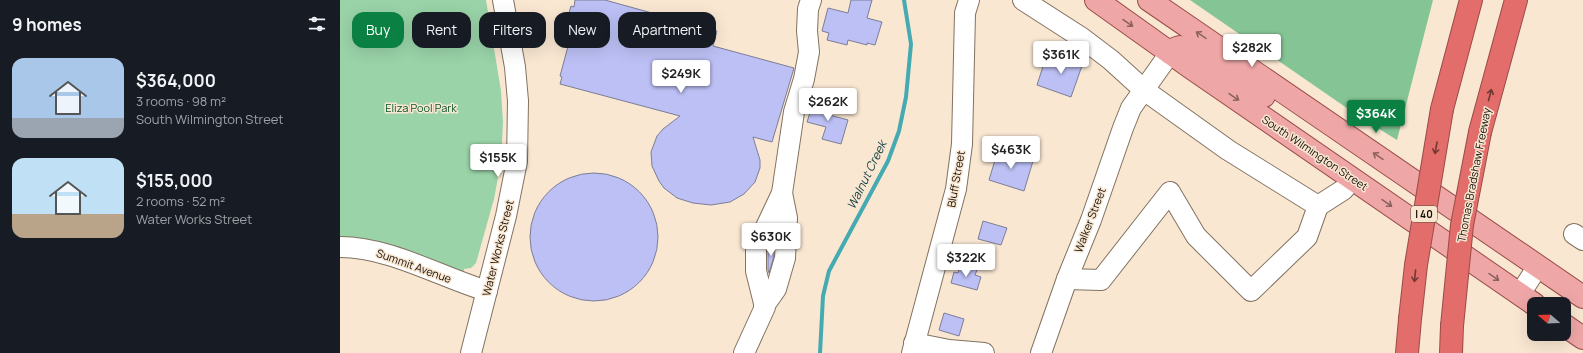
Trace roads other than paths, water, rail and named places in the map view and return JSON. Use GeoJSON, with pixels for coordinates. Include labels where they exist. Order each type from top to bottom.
{"type":"FeatureCollection","features":[{"type":"Feature","properties":{"kind":"highway"},"geometry":{"type":"LineString","coordinates":[[1461,0],[1461,36]]}},
{"type":"Feature","properties":{"kind":"highway","name":"I 40"},"geometry":{"type":"LineString","coordinates":[[1407,353],[1416,265],[1442,109],[1471,0]]}},
{"type":"Feature","properties":{"kind":"highway","name":"Thomas Bradshaw Freeway"},"geometry":{"type":"LineString","coordinates":[[1451,353],[1452,326],[1462,225],[1480,132],[1516,0]]}},
{"type":"Feature","properties":{"kind":"highway"},"geometry":{"type":"LineString","coordinates":[[1507,30],[1524,0]]}},
{"type":"Feature","properties":{"kind":"main road","name":"South Wilmington Street"},"geometry":{"type":"LineString","coordinates":[[1096,0],[1170,53],[1527,299]]}},
{"type":"Feature","properties":{"kind":"main road"},"geometry":{"type":"LineString","coordinates":[[1149,0],[1583,297]]}},
{"type":"Feature","properties":{"kind":"main road"},"geometry":{"type":"LineString","coordinates":[[1170,53],[1176,47],[1184,47],[1189,49],[1261,95],[1341,131]]}},
{"type":"Feature","properties":{"kind":"main road"},"geometry":{"type":"LineString","coordinates":[[1571,330],[1583,338]]}},
{"type":"Feature","properties":{"kind":"street","name":"Water Works Street"},"geometry":{"type":"LineString","coordinates":[[471,353],[513,188],[517,161],[518,101],[515,66],[503,0]]}},
{"type":"Feature","properties":{"kind":"street"},"geometry":{"type":"LineString","coordinates":[[764,306],[756,271],[756,248],[782,192],[794,112],[804,79],[809,52],[807,31],[810,0]]}},
{"type":"Feature","properties":{"kind":"street","name":"Bluff Street"},"geometry":{"type":"LineString","coordinates":[[913,348],[956,189],[962,144],[965,13],[969,0]]}},
{"type":"Feature","properties":{"kind":"street"},"geometry":{"type":"LineString","coordinates":[[1023,0],[1074,32],[1111,60],[1144,90],[1228,150],[1318,206]]}},
{"type":"Feature","properties":{"kind":"street","name":"Walker Street"},"geometry":{"type":"LineString","coordinates":[[1041,353],[1067,279],[1091,220],[1123,128],[1132,108],[1170,53]]}},
{"type":"Feature","properties":{"kind":"street"},"geometry":{"type":"LineString","coordinates":[[1067,279],[1101,280],[1170,192],[1196,236],[1251,292],[1307,237],[1318,206],[1343,190],[1353,179]]}},
{"type":"Feature","properties":{"kind":"street"},"geometry":{"type":"LineString","coordinates":[[744,353],[764,306],[776,289],[785,258],[787,218],[782,192]]}},
{"type":"Feature","properties":{"kind":"street","name":"Summit Avenue"},"geometry":{"type":"LineString","coordinates":[[340,248],[377,252],[465,285],[487,291]]}},
{"type":"Feature","properties":{"kind":"street"},"geometry":{"type":"LineString","coordinates":[[1528,297],[1538,266]]}},
{"type":"Feature","properties":{"kind":"street"},"geometry":{"type":"LineString","coordinates":[[913,348],[984,353]]}},
{"type":"Feature","properties":{"kind":"waterway","name":"Walnut Creek"},"geometry":{"type":"LineString","coordinates":[[820,353],[823,296],[829,271],[888,161],[899,131],[906,97],[911,44],[904,0]]}},
{"type":"Feature","properties":{"kind":"park label","name":"Eliza Pool Park"},"geometry":{"type":"Point","coordinates":[421,108]}}]}
